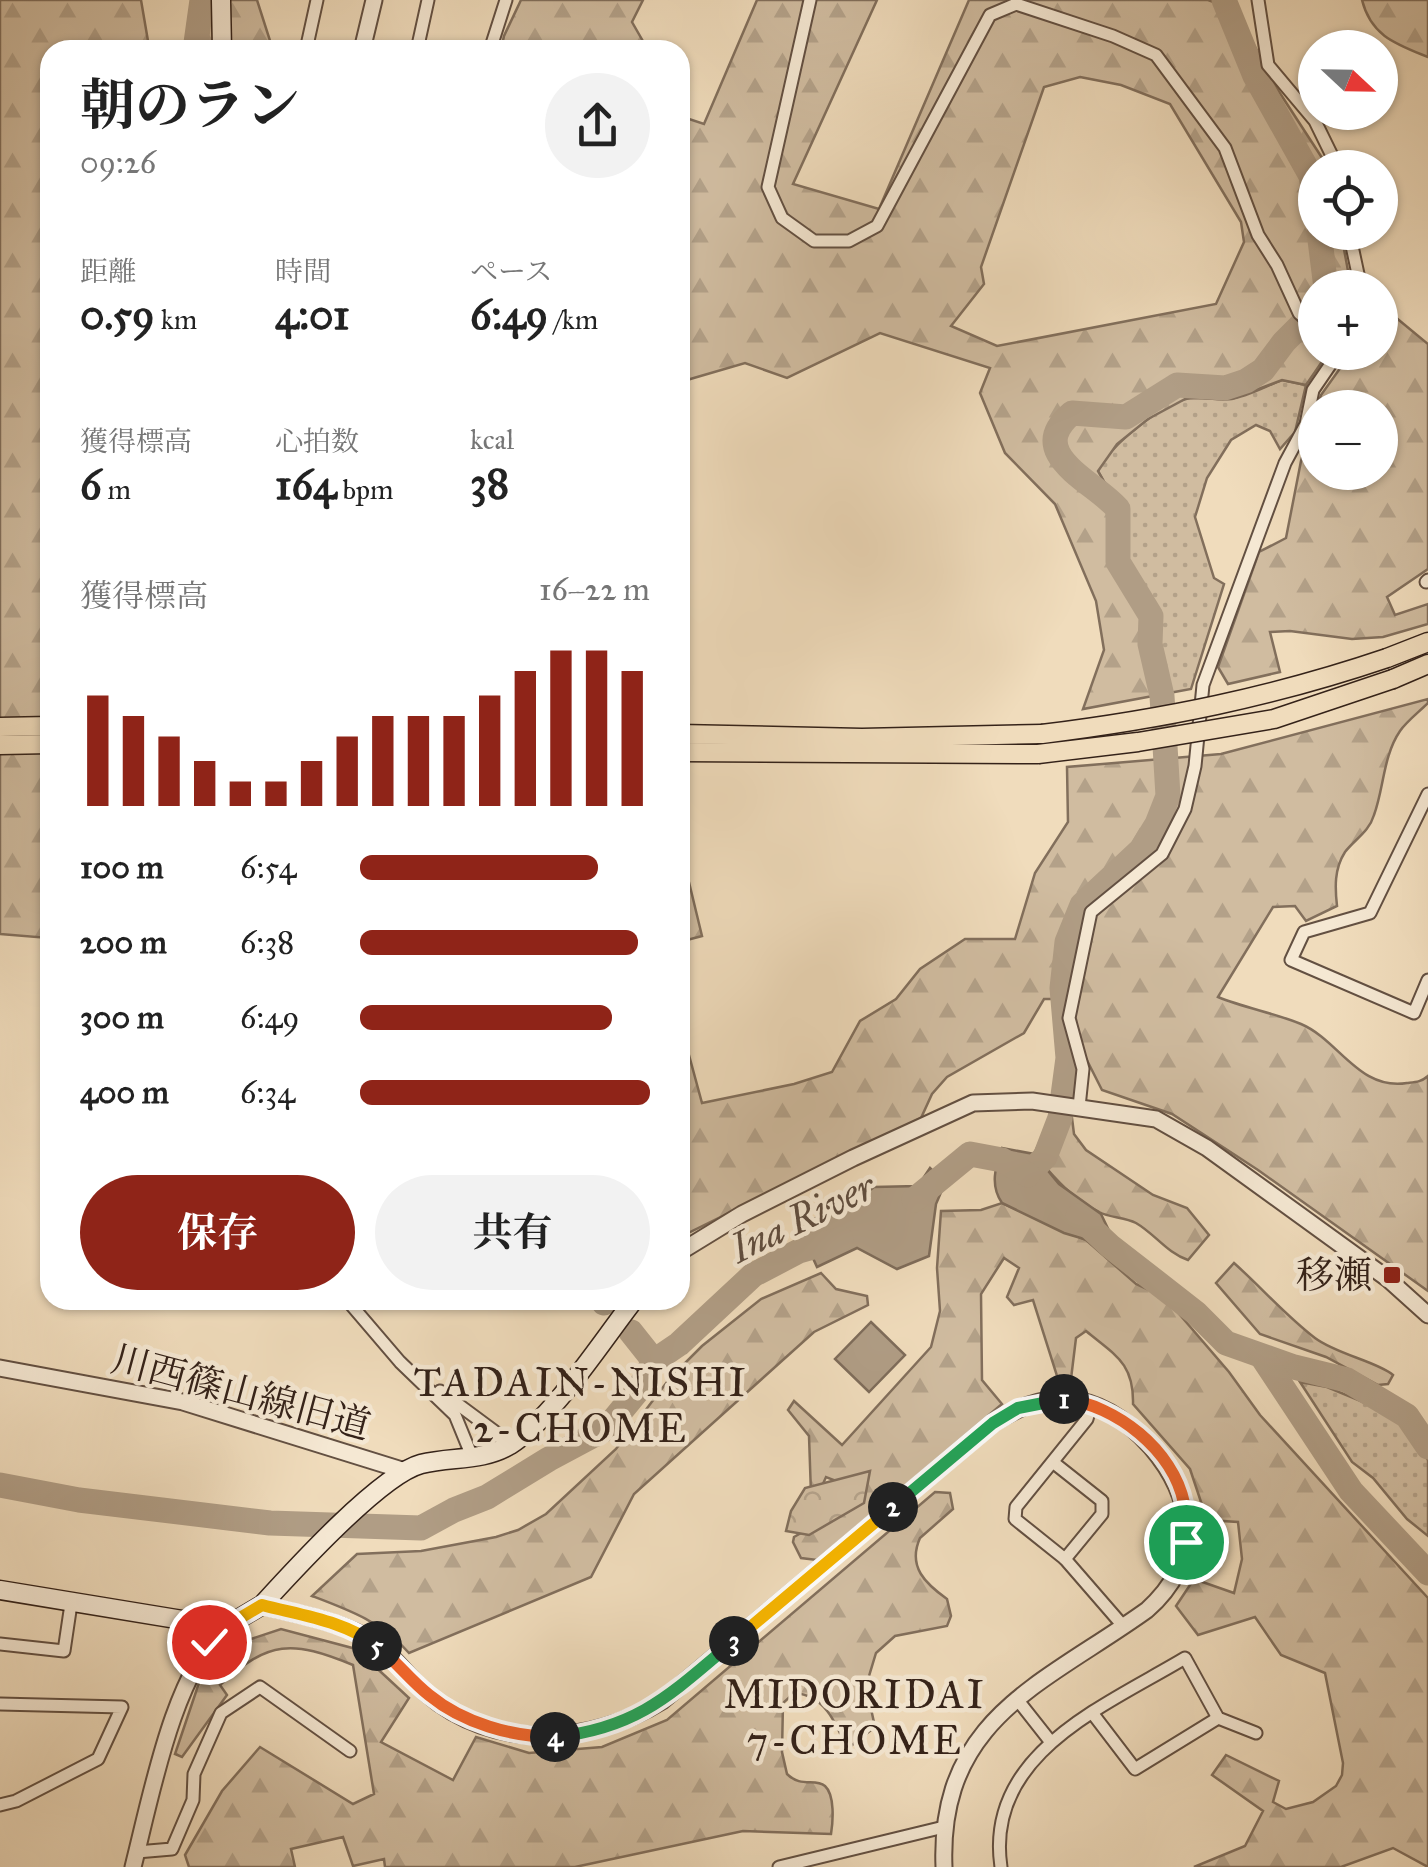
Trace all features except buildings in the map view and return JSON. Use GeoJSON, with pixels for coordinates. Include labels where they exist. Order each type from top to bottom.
{"type":"FeatureCollection","features":[{"type":"Feature","properties":{"kind":"main road"},"geometry":{"type":"LineString","coordinates":[[221,0],[222,40]]}},
{"type":"Feature","properties":{"kind":"main road"},"geometry":{"type":"LineString","coordinates":[[690,734],[862,738],[1042,734],[1147,721],[1241,702],[1428,642]]}},
{"type":"Feature","properties":{"kind":"main road"},"geometry":{"type":"LineString","coordinates":[[690,752],[1038,754],[1274,719],[1428,664]]}},
{"type":"Feature","properties":{"kind":"main road"},"geometry":{"type":"LineString","coordinates":[[0,727],[40,726]]}},
{"type":"Feature","properties":{"kind":"main road"},"geometry":{"type":"LineString","coordinates":[[0,745],[40,744]]}},
{"type":"Feature","properties":{"kind":"main road"},"geometry":{"type":"LineString","coordinates":[[0,1590],[225,1627],[262,1605],[386,1481],[420,1464],[484,1458],[506,1446],[548,1410],[626,1310]]}},
{"type":"Feature","properties":{"kind":"street"},"geometry":{"type":"LineString","coordinates":[[308,40],[317,0]]}},
{"type":"Feature","properties":{"kind":"street"},"geometry":{"type":"LineString","coordinates":[[364,40],[374,0]]}},
{"type":"Feature","properties":{"kind":"street"},"geometry":{"type":"LineString","coordinates":[[419,40],[428,0]]}},
{"type":"Feature","properties":{"kind":"street"},"geometry":{"type":"LineString","coordinates":[[493,40],[506,0]]}},
{"type":"Feature","properties":{"kind":"street"},"geometry":{"type":"LineString","coordinates":[[810,0],[768,186],[782,218],[814,241],[849,241],[877,226],[990,15],[1016,4],[1113,36],[1156,55],[1225,148],[1258,235],[1278,266],[1298,311]]}},
{"type":"Feature","properties":{"kind":"street"},"geometry":{"type":"LineString","coordinates":[[1258,0],[1268,65],[1315,121],[1329,150]]}},
{"type":"Feature","properties":{"kind":"street"},"geometry":{"type":"LineString","coordinates":[[1067,1106],[1083,1069],[1070,1018],[1090,912],[1162,854],[1186,809],[1195,766],[1203,685],[1285,464],[1306,424],[1313,390],[1327,370]]}},
{"type":"Feature","properties":{"kind":"street"},"geometry":{"type":"LineString","coordinates":[[1428,794],[1370,913],[1304,932],[1291,960],[1414,1012],[1428,980]]}},
{"type":"Feature","properties":{"kind":"street"},"geometry":{"type":"LineString","coordinates":[[690,1246],[758,1206],[973,1103],[1032,1101],[1156,1119],[1207,1148],[1388,1279],[1428,1315]]}},
{"type":"Feature","properties":{"kind":"street"},"geometry":{"type":"LineString","coordinates":[[356,1310],[400,1362],[455,1415],[473,1458]]}},
{"type":"Feature","properties":{"kind":"street"},"geometry":{"type":"LineString","coordinates":[[400,1362],[498,1434],[506,1446]]}},
{"type":"Feature","properties":{"kind":"street","name":"川西篠山線旧道"},"geometry":{"type":"LineString","coordinates":[[0,1368],[183,1402],[405,1472]]}},
{"type":"Feature","properties":{"kind":"street"},"geometry":{"type":"LineString","coordinates":[[262,1605],[366,1637],[428,1695],[484,1726],[551,1738],[582,1734],[638,1716],[662,1702],[993,1423],[1018,1408],[1043,1401],[1067,1399],[1091,1404],[1114,1414],[1170,1469],[1184,1502],[1186,1542],[1173,1581],[1162,1597],[1124,1627],[1016,1698],[992,1720],[960,1770],[944,1827],[944,1867]]}},
{"type":"Feature","properties":{"kind":"street"},"geometry":{"type":"LineString","coordinates":[[1091,1404],[1088,1419],[1016,1508],[1015,1519],[1065,1559],[1124,1627]]}},
{"type":"Feature","properties":{"kind":"street"},"geometry":{"type":"LineString","coordinates":[[1054,1463],[1102,1501],[1102,1514],[1065,1559]]}},
{"type":"Feature","properties":{"kind":"street"},"geometry":{"type":"LineString","coordinates":[[0,1644],[64,1651],[71,1604]]}},
{"type":"Feature","properties":{"kind":"street"},"geometry":{"type":"LineString","coordinates":[[135,1860],[186,1680],[209,1642],[225,1627]]}},
{"type":"Feature","properties":{"kind":"street"},"geometry":{"type":"LineString","coordinates":[[1000,1867],[998,1834],[1012,1786],[1027,1765],[1050,1741],[1185,1658],[1218,1718],[1256,1733]]}},
{"type":"Feature","properties":{"kind":"street"},"geometry":{"type":"LineString","coordinates":[[135,1860],[172,1850],[193,1800],[194,1774],[221,1714],[260,1686],[350,1751]]}},
{"type":"Feature","properties":{"kind":"street"},"geometry":{"type":"LineString","coordinates":[[1016,1698],[1050,1741]]}},
{"type":"Feature","properties":{"kind":"street"},"geometry":{"type":"LineString","coordinates":[[0,1704],[122,1706],[98,1759],[16,1801],[0,1805]]}},
{"type":"Feature","properties":{"kind":"street"},"geometry":{"type":"LineString","coordinates":[[1093,1714],[1134,1770],[1218,1718]]}},
{"type":"Feature","properties":{"kind":"street"},"geometry":{"type":"LineString","coordinates":[[788,1866],[944,1827]]}},
{"type":"Feature","properties":{"kind":"green space"},"geometry":{"type":"Polygon","coordinates":[[[0,0],[141,0],[148,40],[40,40],[40,937],[0,934],[0,0]]]}},
{"type":"Feature","properties":{"kind":"green space"},"geometry":{"type":"Polygon","coordinates":[[[206,0],[257,0],[270,40],[204,40],[206,0]]]}},
{"type":"Feature","properties":{"kind":"green space"},"geometry":{"type":"Polygon","coordinates":[[[521,0],[643,0],[632,22],[642,40],[503,40],[521,0]]]}},
{"type":"Feature","properties":{"kind":"green space"},"geometry":{"type":"Polygon","coordinates":[[[757,0],[877,0],[793,184],[879,209],[969,0],[1208,0],[1236,10],[1298,121],[1298,130],[1304,130],[1317,150],[1298,150],[1298,250],[1344,250],[1348,270],[1298,270],[1298,370],[1316,370],[1306,385],[1282,380],[1232,399],[1187,398],[1148,419],[1117,444],[1098,471],[1123,515],[1123,562],[1149,597],[1169,693],[1083,709],[1104,650],[1096,601],[1055,504],[1005,453],[980,393],[990,368],[880,333],[787,378],[745,363],[690,379],[690,119],[704,124],[757,0]],[[1080,77],[1044,87],[981,267],[984,284],[951,326],[997,346],[1216,304],[1244,242],[1241,222],[1170,104],[1121,85],[1080,77]]]}},
{"type":"Feature","properties":{"kind":"green space"},"geometry":{"type":"Polygon","coordinates":[[[1362,0],[1428,0],[1428,57],[1398,44],[1398,30],[1378,30],[1362,0]]]}},
{"type":"Feature","properties":{"kind":"green space"},"geometry":{"type":"Polygon","coordinates":[[[1398,319],[1428,344],[1428,569],[1387,597],[1395,615],[1428,604],[1428,624],[1383,637],[1352,639],[1270,632],[1280,672],[1228,684],[1218,667],[1259,552],[1286,538],[1298,476],[1298,490],[1398,490],[1398,390],[1325,390],[1339,370],[1398,370],[1398,319]]]}},
{"type":"Feature","properties":{"kind":"green space"},"geometry":{"type":"Polygon","coordinates":[[[1282,380],[1306,385],[1305,390],[1298,390],[1295,432],[1280,449],[1270,431],[1256,425],[1231,440],[1207,478],[1195,517],[1214,578],[1224,584],[1191,689],[1169,693],[1149,597],[1123,562],[1123,515],[1098,471],[1124,438],[1179,401],[1250,394],[1282,380]]]}},
{"type":"Feature","properties":{"kind":"green space"},"geometry":{"type":"Polygon","coordinates":[[[1428,699],[1394,741],[1372,821],[1341,858],[1336,879],[1337,906],[1306,921],[1295,906],[1273,907],[1218,997],[1301,1024],[1376,1079],[1407,1083],[1428,1076],[1428,1291],[1172,1114],[1102,1090],[1056,999],[1044,999],[1024,1033],[947,1077],[932,1094],[921,1118],[690,1232],[690,1059],[702,1103],[832,1072],[860,1021],[896,999],[920,969],[965,939],[1015,939],[1035,873],[1068,822],[1067,767],[1221,754],[1428,699]]]}},
{"type":"Feature","properties":{"kind":"green space"},"geometry":{"type":"Polygon","coordinates":[[[690,886],[702,936],[690,939],[690,886]]]}},
{"type":"Feature","properties":{"kind":"green space"},"geometry":{"type":"Polygon","coordinates":[[[1067,1115],[1086,1150],[1153,1195],[1187,1208],[1209,1235],[1188,1260],[1136,1223],[1103,1214],[1080,1201],[1034,1154],[1050,1120],[1067,1115]]]}},
{"type":"Feature","properties":{"kind":"green space"},"geometry":{"type":"Polygon","coordinates":[[[1002,1203],[1086,1240],[1136,1284],[1158,1294],[1174,1308],[1260,1415],[1428,1598],[1428,1867],[1393,1848],[1341,1867],[1194,1867],[1245,1846],[1263,1811],[1212,1775],[1226,1755],[1279,1781],[1273,1802],[1286,1809],[1313,1802],[1336,1786],[1343,1763],[1325,1673],[1281,1655],[1255,1617],[1198,1635],[1176,1606],[1194,1579],[1234,1593],[1242,1559],[1238,1522],[1207,1520],[1190,1469],[1133,1404],[1130,1379],[1121,1361],[1086,1331],[1076,1338],[1071,1379],[1057,1376],[1033,1300],[1014,1305],[1007,1297],[1019,1268],[1004,1258],[981,1294],[982,1380],[1002,1404],[817,1560],[801,1558],[794,1537],[861,1499],[852,1487],[826,1477],[818,1495],[811,1494],[809,1436],[788,1410],[794,1401],[842,1445],[931,1347],[940,1311],[937,1268],[941,1211],[981,1210],[1002,1203]]]}},
{"type":"Feature","properties":{"kind":"green space"},"geometry":{"type":"Polygon","coordinates":[[[1234,1263],[1315,1338],[1393,1375],[1388,1384],[1378,1385],[1326,1357],[1260,1334],[1216,1283],[1234,1263]]]}},
{"type":"Feature","properties":{"kind":"green space"},"geometry":{"type":"Polygon","coordinates":[[[821,1273],[836,1289],[867,1296],[868,1305],[814,1332],[634,1494],[591,1577],[409,1653],[376,1625],[312,1596],[357,1554],[421,1551],[496,1537],[546,1514],[616,1449],[670,1378],[702,1346],[761,1299],[821,1273]]]}},
{"type":"Feature","properties":{"kind":"green space"},"geometry":{"type":"Polygon","coordinates":[[[1300,1382],[1327,1387],[1397,1416],[1428,1460],[1428,1536],[1407,1519],[1373,1478],[1352,1462],[1300,1382]]]}},
{"type":"Feature","properties":{"kind":"green space"},"geometry":{"type":"Polygon","coordinates":[[[870,1471],[864,1503],[809,1535],[786,1531],[791,1511],[805,1488],[870,1471]]]}},
{"type":"Feature","properties":{"kind":"green space"},"geometry":{"type":"Polygon","coordinates":[[[935,1492],[950,1493],[953,1509],[920,1538],[917,1566],[926,1581],[947,1599],[951,1616],[947,1626],[895,1636],[876,1653],[866,1686],[875,1727],[847,1749],[834,1720],[814,1699],[794,1693],[783,1703],[782,1752],[787,1774],[797,1781],[821,1784],[828,1790],[831,1834],[743,1831],[575,1867],[385,1867],[384,1859],[353,1866],[343,1837],[291,1849],[295,1867],[189,1867],[185,1855],[222,1791],[260,1747],[353,1804],[374,1794],[353,1665],[313,1651],[297,1648],[268,1652],[237,1670],[220,1685],[227,1695],[182,1757],[175,1754],[202,1674],[230,1646],[281,1629],[356,1649],[409,1698],[381,1742],[453,1780],[476,1737],[529,1753],[602,1747],[667,1720],[935,1492]]]}},
{"type":"Feature","properties":{"kind":"shaded area"},"geometry":{"type":"Polygon","coordinates":[[[1002,1148],[1034,1154],[1059,1184],[1101,1214],[1112,1237],[1094,1242],[1064,1233],[1002,1203],[995,1176],[1002,1148]]]}},
{"type":"Feature","properties":{"kind":"shaded area"},"geometry":{"type":"Polygon","coordinates":[[[930,1168],[945,1183],[936,1204],[929,1256],[897,1269],[857,1248],[817,1267],[798,1225],[852,1204],[874,1187],[918,1186],[930,1168]]]}},
{"type":"Feature","properties":{"kind":"shaded area"},"geometry":{"type":"Polygon","coordinates":[[[871,1322],[905,1355],[869,1392],[835,1359],[871,1322]]]}},
{"type":"Feature","properties":{"kind":"waterway"},"geometry":{"type":"LineString","coordinates":[[196,40],[202,0]]}},
{"type":"Feature","properties":{"kind":"waterway"},"geometry":{"type":"LineString","coordinates":[[1224,0],[1255,76],[1298,153]]}},
{"type":"Feature","properties":{"kind":"waterway"},"geometry":{"type":"LineString","coordinates":[[1321,250],[1324,270]]}},
{"type":"Feature","properties":{"kind":"waterway"},"geometry":{"type":"LineString","coordinates":[[1027,1175],[1045,1157],[1060,1118],[1068,1058],[1062,988],[1067,942],[1082,905],[1141,850],[1168,796],[1162,696],[1150,644],[1151,616],[1118,562],[1118,509],[1059,454],[1055,441],[1059,428],[1072,413],[1126,417],[1177,385],[1225,388],[1246,381],[1263,370],[1298,328]]}},
{"type":"Feature","properties":{"kind":"waterway","name":"Ina River"},"geometry":{"type":"LineString","coordinates":[[914,1200],[970,1154],[1002,1160],[1028,1175]]}},
{"type":"Feature","properties":{"kind":"waterway","name":"Ina River"},"geometry":{"type":"LineString","coordinates":[[1078,1216],[1196,1313],[1226,1343],[1294,1367],[1347,1380],[1407,1416],[1428,1447]]}},
{"type":"Feature","properties":{"kind":"waterway","name":"Ina River"},"geometry":{"type":"LineString","coordinates":[[0,1485],[79,1500],[270,1523],[421,1528],[487,1497],[607,1428],[639,1389],[654,1361],[679,1344],[753,1275],[799,1251],[841,1239]]}},
{"type":"Feature","properties":{"kind":"waterway"},"geometry":{"type":"LineString","coordinates":[[631,1332],[654,1361]]}},
{"type":"Feature","properties":{"kind":"waterway"},"geometry":{"type":"LineString","coordinates":[[1263,1358],[1351,1491],[1428,1573]]}},
{"type":"Feature","properties":{"kind":"place","name":"移瀬"},"geometry":{"type":"Point","coordinates":[1392,1275]}},
{"type":"Feature","properties":{"kind":"district","name":"TADAIN-NISHI 2-CHOME"},"geometry":{"type":"Point","coordinates":[581,1405]}},
{"type":"Feature","properties":{"kind":"district","name":"MIDORIDAI 7-CHOME"},"geometry":{"type":"Point","coordinates":[855,1717]}},
{"type":"Feature","properties":{"kind":"route"},"geometry":{"type":"LineString","coordinates":[[209,1642],[225,1627],[262,1605],[366,1637],[428,1695],[484,1726],[551,1738],[613,1726],[662,1702],[993,1423],[1018,1408],[1043,1401],[1067,1399],[1091,1404],[1130,1425],[1170,1469],[1179,1486],[1186,1542]]}}]}
